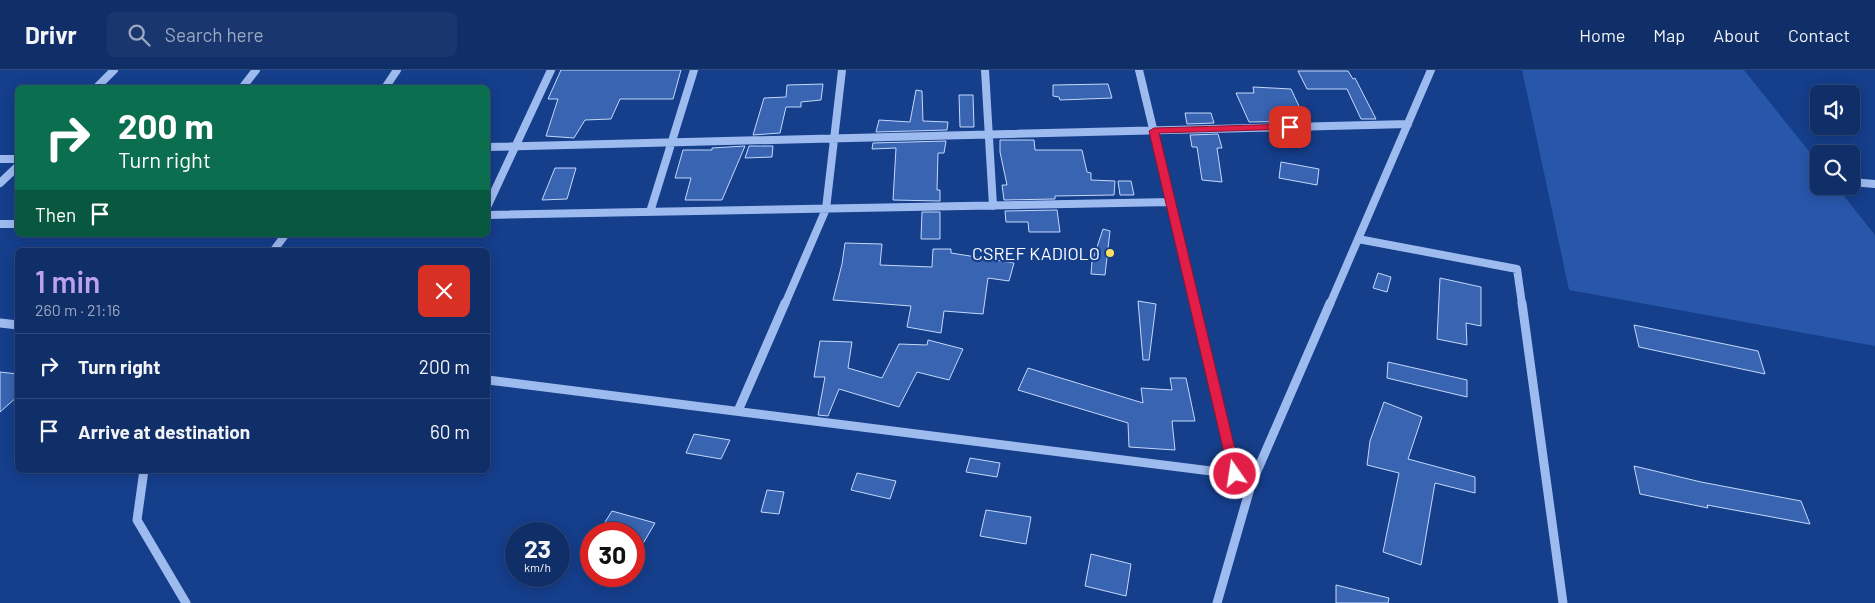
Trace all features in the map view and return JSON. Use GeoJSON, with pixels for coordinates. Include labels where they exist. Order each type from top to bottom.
{"type":"FeatureCollection","features":[{"type":"Feature","properties":{"kind":"street"},"geometry":{"type":"LineString","coordinates":[[99,85],[114,70]]}},
{"type":"Feature","properties":{"kind":"street"},"geometry":{"type":"LineString","coordinates":[[244,85],[256,70]]}},
{"type":"Feature","properties":{"kind":"street"},"geometry":{"type":"LineString","coordinates":[[387,85],[397,70]]}},
{"type":"Feature","properties":{"kind":"street"},"geometry":{"type":"LineString","coordinates":[[490,200],[551,70]]}},
{"type":"Feature","properties":{"kind":"street"},"geometry":{"type":"LineString","coordinates":[[650,212],[694,70]]}},
{"type":"Feature","properties":{"kind":"street"},"geometry":{"type":"LineString","coordinates":[[738,411],[826,209],[842,70]]}},
{"type":"Feature","properties":{"kind":"street"},"geometry":{"type":"LineString","coordinates":[[985,70],[993,206]]}},
{"type":"Feature","properties":{"kind":"street"},"geometry":{"type":"LineString","coordinates":[[1140,70],[1235,474]]}},
{"type":"Feature","properties":{"kind":"street"},"geometry":{"type":"LineString","coordinates":[[1217,603],[1251,486],[1432,70]]}},
{"type":"Feature","properties":{"kind":"street"},"geometry":{"type":"LineString","coordinates":[[490,147],[1408,124]]}},
{"type":"Feature","properties":{"kind":"street"},"geometry":{"type":"LineString","coordinates":[[0,159],[15,159]]}},
{"type":"Feature","properties":{"kind":"street"},"geometry":{"type":"LineString","coordinates":[[0,183],[15,169]]}},
{"type":"Feature","properties":{"kind":"street"},"geometry":{"type":"LineString","coordinates":[[1860,183],[1875,184]]}},
{"type":"Feature","properties":{"kind":"street"},"geometry":{"type":"LineString","coordinates":[[490,215],[1171,202]]}},
{"type":"Feature","properties":{"kind":"street"},"geometry":{"type":"LineString","coordinates":[[0,224],[15,224]]}},
{"type":"Feature","properties":{"kind":"street"},"geometry":{"type":"LineString","coordinates":[[275,248],[283,237]]}},
{"type":"Feature","properties":{"kind":"street"},"geometry":{"type":"LineString","coordinates":[[1358,239],[1517,269],[1563,603]]}},
{"type":"Feature","properties":{"kind":"street"},"geometry":{"type":"LineString","coordinates":[[0,323],[15,325]]}},
{"type":"Feature","properties":{"kind":"street"},"geometry":{"type":"LineString","coordinates":[[490,380],[1235,474],[1251,486]]}},
{"type":"Feature","properties":{"kind":"street"},"geometry":{"type":"LineString","coordinates":[[144,473],[137,520],[186,603]]}},
{"type":"Feature","properties":{"kind":"shaded area"},"geometry":{"type":"Polygon","coordinates":[[[1522,70],[1744,70],[1810,153],[1810,195],[1843,195],[1875,235],[1875,346],[1569,290],[1522,70]]]}},
{"type":"Feature","properties":{"kind":"building"},"geometry":{"type":"Polygon","coordinates":[[[561,70],[681,70],[673,99],[620,99],[611,119],[585,120],[574,138],[546,136],[558,99],[548,99],[561,70]]]}},
{"type":"Feature","properties":{"kind":"building"},"geometry":{"type":"Polygon","coordinates":[[[1298,71],[1348,71],[1353,79],[1355,78],[1376,119],[1361,119],[1347,89],[1307,89],[1298,71]]]}},
{"type":"Feature","properties":{"kind":"building"},"geometry":{"type":"Polygon","coordinates":[[[823,84],[821,100],[801,102],[801,107],[786,107],[780,133],[753,135],[764,98],[786,97],[787,85],[823,84]]]}},
{"type":"Feature","properties":{"kind":"building"},"geometry":{"type":"Polygon","coordinates":[[[1108,84],[1112,98],[1060,100],[1059,97],[1053,96],[1053,85],[1108,84]]]}},
{"type":"Feature","properties":{"kind":"building"},"geometry":{"type":"Polygon","coordinates":[[[1253,87],[1291,89],[1306,121],[1249,122],[1236,93],[1254,93],[1253,87]]]}},
{"type":"Feature","properties":{"kind":"building"},"geometry":{"type":"Polygon","coordinates":[[[916,90],[922,91],[923,121],[948,122],[947,130],[876,132],[879,120],[910,122],[916,90]]]}},
{"type":"Feature","properties":{"kind":"building"},"geometry":{"type":"Polygon","coordinates":[[[959,95],[973,95],[974,127],[960,127],[959,95]]]}},
{"type":"Feature","properties":{"kind":"building"},"geometry":{"type":"Polygon","coordinates":[[[1185,113],[1211,113],[1214,123],[1187,124],[1185,113]]]}},
{"type":"Feature","properties":{"kind":"building"},"geometry":{"type":"Polygon","coordinates":[[[1218,134],[1222,148],[1217,148],[1222,182],[1202,180],[1197,147],[1192,147],[1190,135],[1218,134]]]}},
{"type":"Feature","properties":{"kind":"building"},"geometry":{"type":"Polygon","coordinates":[[[1000,140],[1034,140],[1035,150],[1082,150],[1087,172],[1091,173],[1091,180],[1115,181],[1114,195],[1055,196],[1055,199],[1004,200],[1002,185],[1007,185],[1000,152],[1000,140]]]}},
{"type":"Feature","properties":{"kind":"building"},"geometry":{"type":"Polygon","coordinates":[[[946,141],[944,153],[938,153],[937,190],[940,190],[940,201],[893,200],[896,148],[872,149],[873,143],[946,141]]]}},
{"type":"Feature","properties":{"kind":"building"},"geometry":{"type":"Polygon","coordinates":[[[745,146],[722,200],[685,200],[691,178],[675,178],[683,150],[712,150],[712,148],[745,146]]]}},
{"type":"Feature","properties":{"kind":"building"},"geometry":{"type":"Polygon","coordinates":[[[749,146],[773,146],[772,157],[745,158],[749,146]]]}},
{"type":"Feature","properties":{"kind":"building"},"geometry":{"type":"Polygon","coordinates":[[[1281,162],[1319,169],[1317,185],[1279,178],[1281,162]]]}},
{"type":"Feature","properties":{"kind":"building"},"geometry":{"type":"Polygon","coordinates":[[[555,168],[576,168],[567,199],[542,200],[555,168]]]}},
{"type":"Feature","properties":{"kind":"building"},"geometry":{"type":"Polygon","coordinates":[[[1118,181],[1131,181],[1134,195],[1120,195],[1118,181]]]}},
{"type":"Feature","properties":{"kind":"building"},"geometry":{"type":"Polygon","coordinates":[[[1057,210],[1060,232],[1029,232],[1028,222],[1006,222],[1005,211],[1057,210]]]}},
{"type":"Feature","properties":{"kind":"building"},"geometry":{"type":"Polygon","coordinates":[[[922,212],[940,212],[940,239],[921,239],[922,212]]]}},
{"type":"Feature","properties":{"kind":"building"},"geometry":{"type":"Polygon","coordinates":[[[1103,229],[1110,231],[1105,275],[1091,274],[1092,262],[1103,229]]]}},
{"type":"Feature","properties":{"kind":"building"},"geometry":{"type":"Polygon","coordinates":[[[845,243],[882,244],[880,265],[932,267],[933,249],[951,249],[951,253],[1014,263],[1009,281],[988,278],[983,314],[944,311],[941,333],[907,327],[911,306],[833,300],[845,243]]]}},
{"type":"Feature","properties":{"kind":"building"},"geometry":{"type":"Polygon","coordinates":[[[1378,273],[1391,277],[1387,292],[1373,288],[1378,273]]]}},
{"type":"Feature","properties":{"kind":"building"},"geometry":{"type":"Polygon","coordinates":[[[1440,278],[1481,287],[1481,326],[1466,323],[1467,345],[1437,339],[1440,278]]]}},
{"type":"Feature","properties":{"kind":"building"},"geometry":{"type":"Polygon","coordinates":[[[1138,301],[1156,304],[1149,360],[1143,360],[1138,301]]]}},
{"type":"Feature","properties":{"kind":"building"},"geometry":{"type":"Polygon","coordinates":[[[1634,325],[1758,351],[1765,374],[1639,347],[1634,325]]]}},
{"type":"Feature","properties":{"kind":"building"},"geometry":{"type":"Polygon","coordinates":[[[928,340],[963,349],[949,380],[917,372],[899,407],[839,389],[828,416],[818,415],[825,377],[814,377],[820,341],[852,342],[848,368],[882,378],[899,344],[927,345],[928,340]]]}},
{"type":"Feature","properties":{"kind":"building"},"geometry":{"type":"Polygon","coordinates":[[[1388,362],[1467,380],[1467,397],[1387,378],[1388,362]]]}},
{"type":"Feature","properties":{"kind":"building"},"geometry":{"type":"Polygon","coordinates":[[[1028,368],[1143,403],[1141,388],[1172,390],[1170,378],[1186,378],[1195,421],[1172,421],[1175,450],[1129,447],[1128,423],[1018,390],[1028,368]]]}},
{"type":"Feature","properties":{"kind":"building"},"geometry":{"type":"Polygon","coordinates":[[[0,372],[15,374],[15,399],[0,412],[0,372]]]}},
{"type":"Feature","properties":{"kind":"building"},"geometry":{"type":"Polygon","coordinates":[[[1384,402],[1422,417],[1408,459],[1475,477],[1475,493],[1435,483],[1421,565],[1383,552],[1399,473],[1367,465],[1370,441],[1384,402]]]}},
{"type":"Feature","properties":{"kind":"building"},"geometry":{"type":"Polygon","coordinates":[[[694,434],[730,440],[721,459],[686,453],[694,434]]]}},
{"type":"Feature","properties":{"kind":"building"},"geometry":{"type":"Polygon","coordinates":[[[970,458],[1000,463],[997,477],[966,472],[970,458]]]}},
{"type":"Feature","properties":{"kind":"building"},"geometry":{"type":"Polygon","coordinates":[[[1634,466],[1701,482],[1801,501],[1810,524],[1707,505],[1708,508],[1640,494],[1634,466]]]}},
{"type":"Feature","properties":{"kind":"building"},"geometry":{"type":"Polygon","coordinates":[[[857,473],[896,481],[890,499],[851,490],[857,473]]]}},
{"type":"Feature","properties":{"kind":"building"},"geometry":{"type":"Polygon","coordinates":[[[767,490],[784,492],[779,514],[761,512],[767,490]]]}},
{"type":"Feature","properties":{"kind":"building"},"geometry":{"type":"Polygon","coordinates":[[[986,510],[1031,517],[1026,544],[980,536],[986,510]]]}},
{"type":"Feature","properties":{"kind":"building"},"geometry":{"type":"Polygon","coordinates":[[[612,511],[655,523],[645,540],[645,522],[605,522],[612,511]]]}},
{"type":"Feature","properties":{"kind":"building"},"geometry":{"type":"Polygon","coordinates":[[[1091,554],[1131,564],[1126,596],[1085,586],[1091,554]]]}},
{"type":"Feature","properties":{"kind":"building"},"geometry":{"type":"Polygon","coordinates":[[[1336,585],[1389,598],[1388,603],[1336,603],[1336,585]]]}},
{"type":"Feature","properties":{"kind":"place","name":"CSREF KADIOLO"},"geometry":{"type":"Point","coordinates":[1110,253]}},
{"type":"Feature","properties":{"kind":"route"},"geometry":{"type":"LineString","coordinates":[[1235,474],[1154,131],[1290,127]]}}]}
